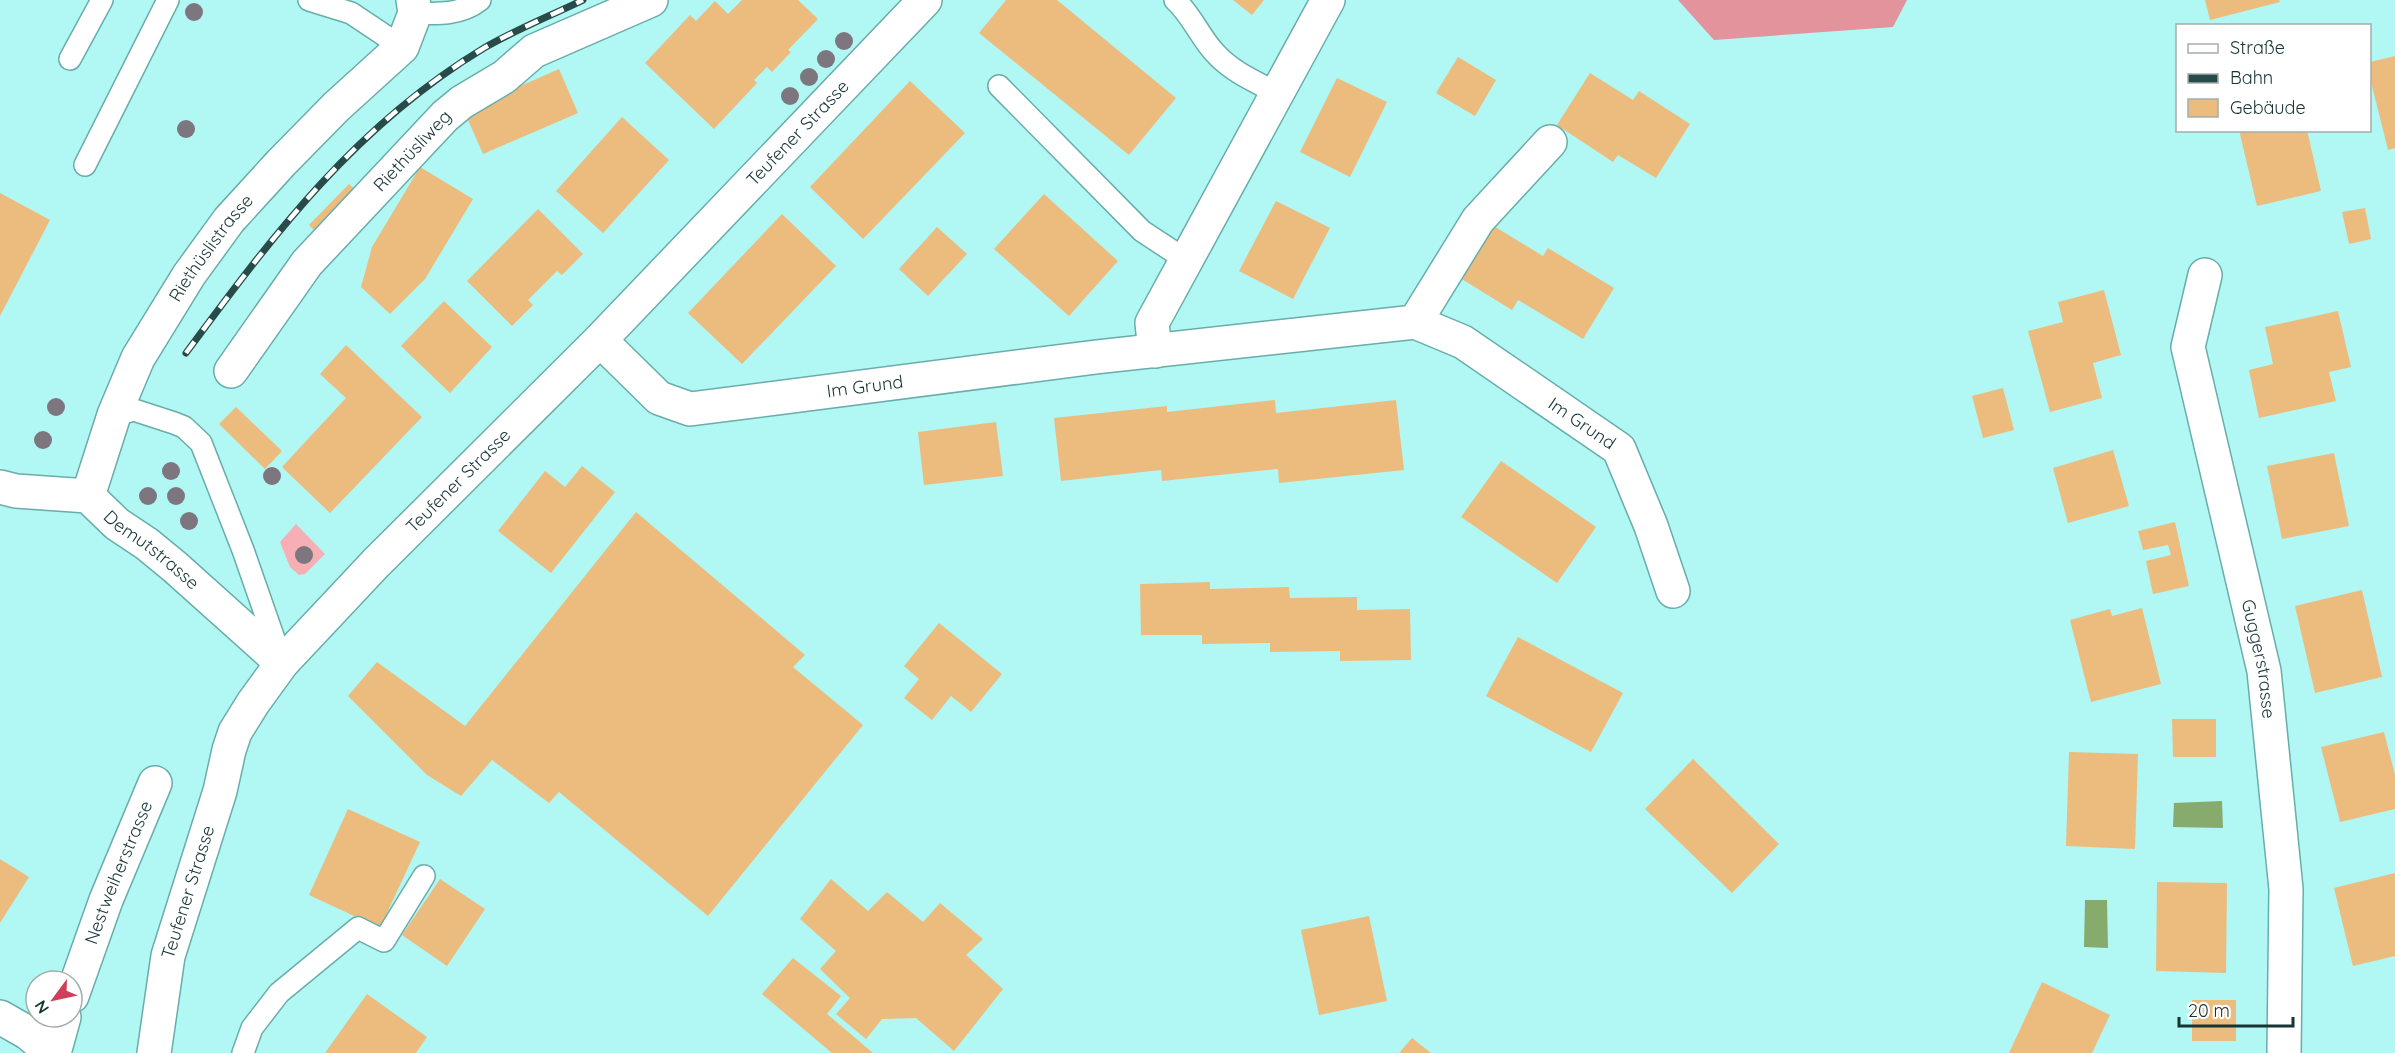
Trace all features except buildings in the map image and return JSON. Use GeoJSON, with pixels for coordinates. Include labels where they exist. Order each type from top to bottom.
{"type":"FeatureCollection","features":[{"type":"Feature","properties":{"kind":"street","name":"Riethüsliweg"},"geometry":{"type":"LineString","coordinates":[[231,371],[307,263],[446,116],[462,102],[504,77],[534,51],[651,0]]}},
{"type":"Feature","properties":{"kind":"street","name":"Teufener Strasse"},"geometry":{"type":"LineString","coordinates":[[154,1053],[168,956],[220,791],[229,750],[236,732],[253,703],[282,663],[376,563],[600,340],[925,0]]}},
{"type":"Feature","properties":{"kind":"street"},"geometry":{"type":"LineString","coordinates":[[1155,351],[1152,323],[1279,94],[1328,0]]}},
{"type":"Feature","properties":{"kind":"street"},"geometry":{"type":"LineString","coordinates":[[402,47],[414,7]]}},
{"type":"Feature","properties":{"kind":"street","name":"Riethüslistrasse"},"geometry":{"type":"LineString","coordinates":[[87,496],[114,415],[138,358],[229,220],[336,107],[402,47]]}},
{"type":"Feature","properties":{"kind":"street"},"geometry":{"type":"LineString","coordinates":[[1415,322],[1478,220],[1550,142]]}},
{"type":"Feature","properties":{"kind":"street","name":"Guggerstrasse"},"geometry":{"type":"LineString","coordinates":[[2205,275],[2188,347],[2264,671],[2286,889],[2284,1053]]}},
{"type":"Feature","properties":{"kind":"street","name":"Im Grund"},"geometry":{"type":"LineString","coordinates":[[600,340],[659,398],[690,409],[1155,351],[1415,322],[1463,342],[1619,449],[1651,526],[1673,591]]}},
{"type":"Feature","properties":{"kind":"street","name":"Demutstrasse"},"geometry":{"type":"LineString","coordinates":[[0,487],[16,491],[87,496],[117,524],[147,544],[175,567],[282,663]]}},
{"type":"Feature","properties":{"kind":"street","name":"Nestweiherstrasse"},"geometry":{"type":"LineString","coordinates":[[82,969],[106,900],[155,783]]}},
{"type":"Feature","properties":{"kind":"street"},"geometry":{"type":"LineString","coordinates":[[0,1017],[28,1033],[53,1053],[60,1029]]}},
{"type":"Feature","properties":{"kind":"lane"},"geometry":{"type":"LineString","coordinates":[[70,59],[102,0]]}},
{"type":"Feature","properties":{"kind":"lane"},"geometry":{"type":"LineString","coordinates":[[85,165],[168,0]]}},
{"type":"Feature","properties":{"kind":"lane"},"geometry":{"type":"LineString","coordinates":[[309,0],[351,13],[402,47]]}},
{"type":"Feature","properties":{"kind":"lane"},"geometry":{"type":"LineString","coordinates":[[414,7],[444,14],[459,11],[480,0]]}},
{"type":"Feature","properties":{"kind":"lane"},"geometry":{"type":"LineString","coordinates":[[1175,0],[1183,7],[1213,51],[1229,67],[1279,94]]}},
{"type":"Feature","properties":{"kind":"lane"},"geometry":{"type":"LineString","coordinates":[[999,86],[1142,231],[1186,260]]}},
{"type":"Feature","properties":{"kind":"lane"},"geometry":{"type":"LineString","coordinates":[[114,415],[134,410],[174,423],[193,434],[201,443],[243,549],[282,663]]}},
{"type":"Feature","properties":{"kind":"lane"},"geometry":{"type":"LineString","coordinates":[[243,1053],[252,1028],[279,993],[358,928],[384,941],[424,876]]}},
{"type":"Feature","properties":{"kind":"shaded area"},"geometry":{"type":"Polygon","coordinates":[[[1678,0],[1907,0],[1893,27],[1714,40],[1678,0]]]}},
{"type":"Feature","properties":{"kind":"shaded area"},"geometry":{"type":"Polygon","coordinates":[[[296,524],[325,554],[305,574],[299,575],[290,567],[280,542],[296,524]]]}},
{"type":"Feature","properties":{"kind":"shaded area"},"geometry":{"type":"Polygon","coordinates":[[[2222,801],[2223,828],[2173,827],[2174,803],[2222,801]]]}},
{"type":"Feature","properties":{"kind":"shaded area"},"geometry":{"type":"Polygon","coordinates":[[[2085,900],[2107,900],[2108,948],[2084,947],[2085,900]]]}},
{"type":"Feature","properties":{"kind":"railway"},"geometry":{"type":"LineString","coordinates":[[186,353],[285,225],[356,147],[395,112],[484,48],[583,0]]}}]}
